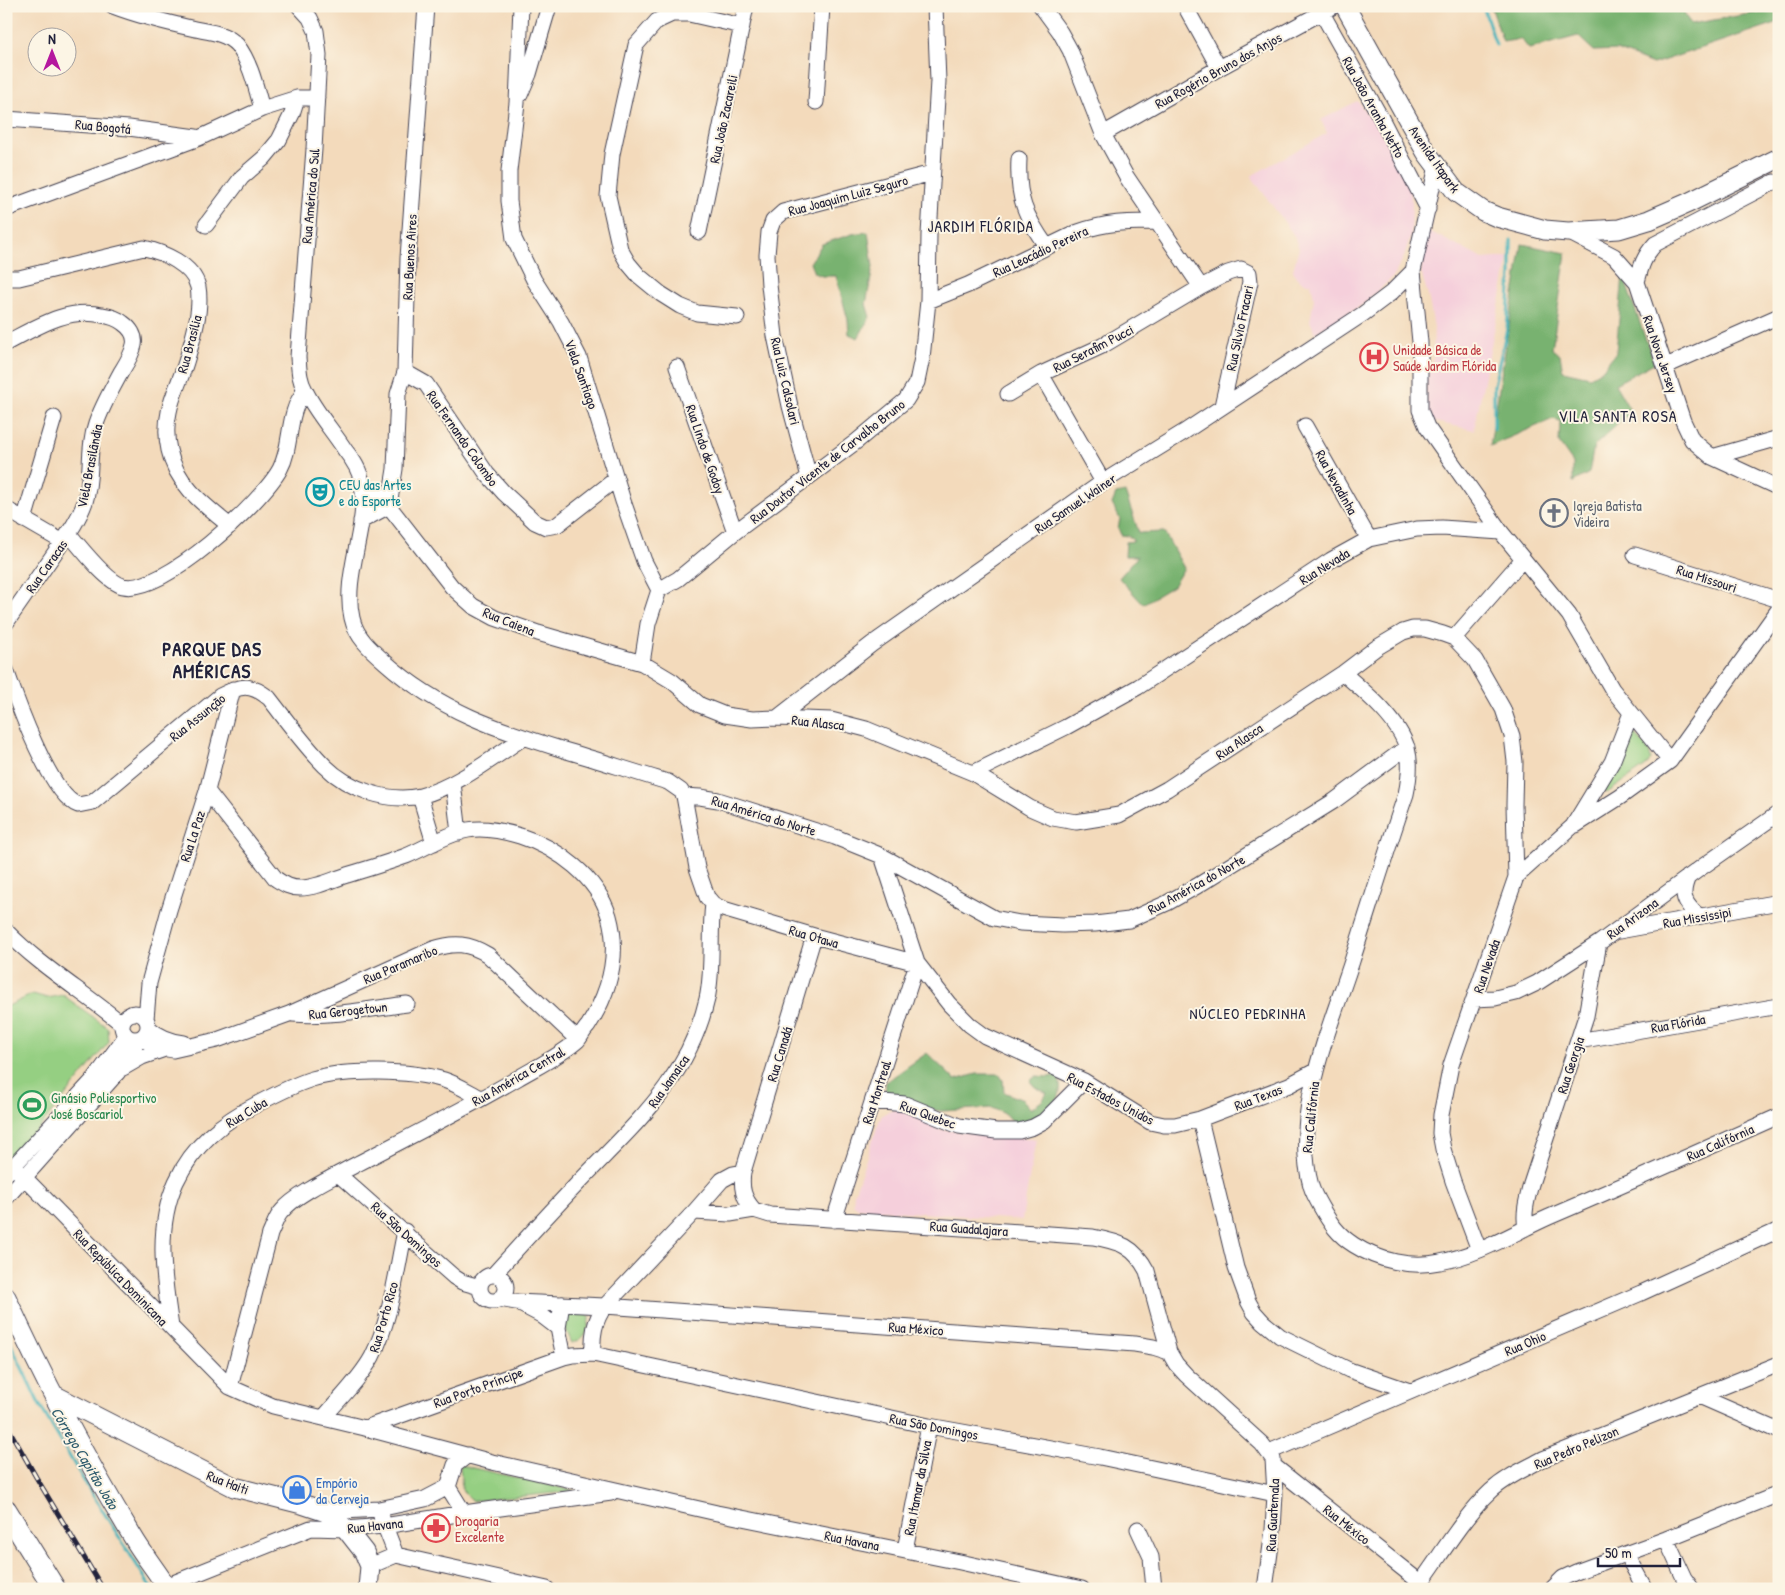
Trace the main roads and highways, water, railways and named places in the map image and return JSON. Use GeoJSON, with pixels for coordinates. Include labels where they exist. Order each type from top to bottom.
{"type":"FeatureCollection","features":[{"type":"Feature","properties":{"kind":"highway"},"geometry":{"type":"LineString","coordinates":[[6,1510],[55,1589]]}},
{"type":"Feature","properties":{"kind":"main road","name":"Avenida Itapark"},"geometry":{"type":"LineString","coordinates":[[1345,6],[1418,138],[1437,166],[1456,192],[1482,211],[1497,217],[1545,230],[1568,232],[1619,229],[1649,220],[1779,158]]}},
{"type":"Feature","properties":{"kind":"main road"},"geometry":{"type":"LineString","coordinates":[[6,1297],[77,1439],[137,1543],[167,1587]]}},
{"type":"Feature","properties":{"kind":"main road","name":"Rua Haiti"},"geometry":{"type":"LineString","coordinates":[[54,1395],[234,1487],[326,1512],[346,1529],[359,1544],[370,1566],[368,1589]]}},
{"type":"Feature","properties":{"kind":"main road"},"geometry":{"type":"LineString","coordinates":[[77,1439],[79,1435],[90,1428],[113,1424]]}},
{"type":"Feature","properties":{"kind":"waterway"},"geometry":{"type":"LineString","coordinates":[[1483,6],[1496,45]]}},
{"type":"Feature","properties":{"kind":"waterway"},"geometry":{"type":"LineString","coordinates":[[1494,429],[1494,385],[1507,329],[1511,274],[1511,240]]}},
{"type":"Feature","properties":{"kind":"waterway","name":"Córrego Capitão João"},"geometry":{"type":"LineString","coordinates":[[6,1334],[39,1404],[87,1486],[152,1589]]}},
{"type":"Feature","properties":{"kind":"railway"},"geometry":{"type":"LineString","coordinates":[[6,1424],[103,1589]]}},
{"type":"Feature","properties":{"kind":"place","name":"Unidade Básica de Saúde Jardim Flórida"},"geometry":{"type":"Point","coordinates":[1374,357]}},
{"type":"Feature","properties":{"kind":"place","name":"CEU das Artes e do Esporte"},"geometry":{"type":"Point","coordinates":[320,492]}},
{"type":"Feature","properties":{"kind":"place","name":"Igreja Batista Videira"},"geometry":{"type":"Point","coordinates":[1554,513]}},
{"type":"Feature","properties":{"kind":"place","name":"Ginásio Poliesportivo José Boscariol"},"geometry":{"type":"Point","coordinates":[32,1105]}},
{"type":"Feature","properties":{"kind":"place","name":"Empório da Cerveja"},"geometry":{"type":"Point","coordinates":[297,1490]}},
{"type":"Feature","properties":{"kind":"place","name":"Drogaria Excelente"},"geometry":{"type":"Point","coordinates":[436,1528]}},
{"type":"Feature","properties":{"kind":"district","name":"JARDIM FLÓRIDA"},"geometry":{"type":"Point","coordinates":[981,226]}},
{"type":"Feature","properties":{"kind":"district","name":"VILA SANTA ROSA"},"geometry":{"type":"Point","coordinates":[1618,416]}},
{"type":"Feature","properties":{"kind":"district","name":"PARQUE DAS AMÉRICAS"},"geometry":{"type":"Point","coordinates":[212,660]}},
{"type":"Feature","properties":{"kind":"district","name":"NÚCLEO PEDRINHA"},"geometry":{"type":"Point","coordinates":[1248,1013]}}]}
